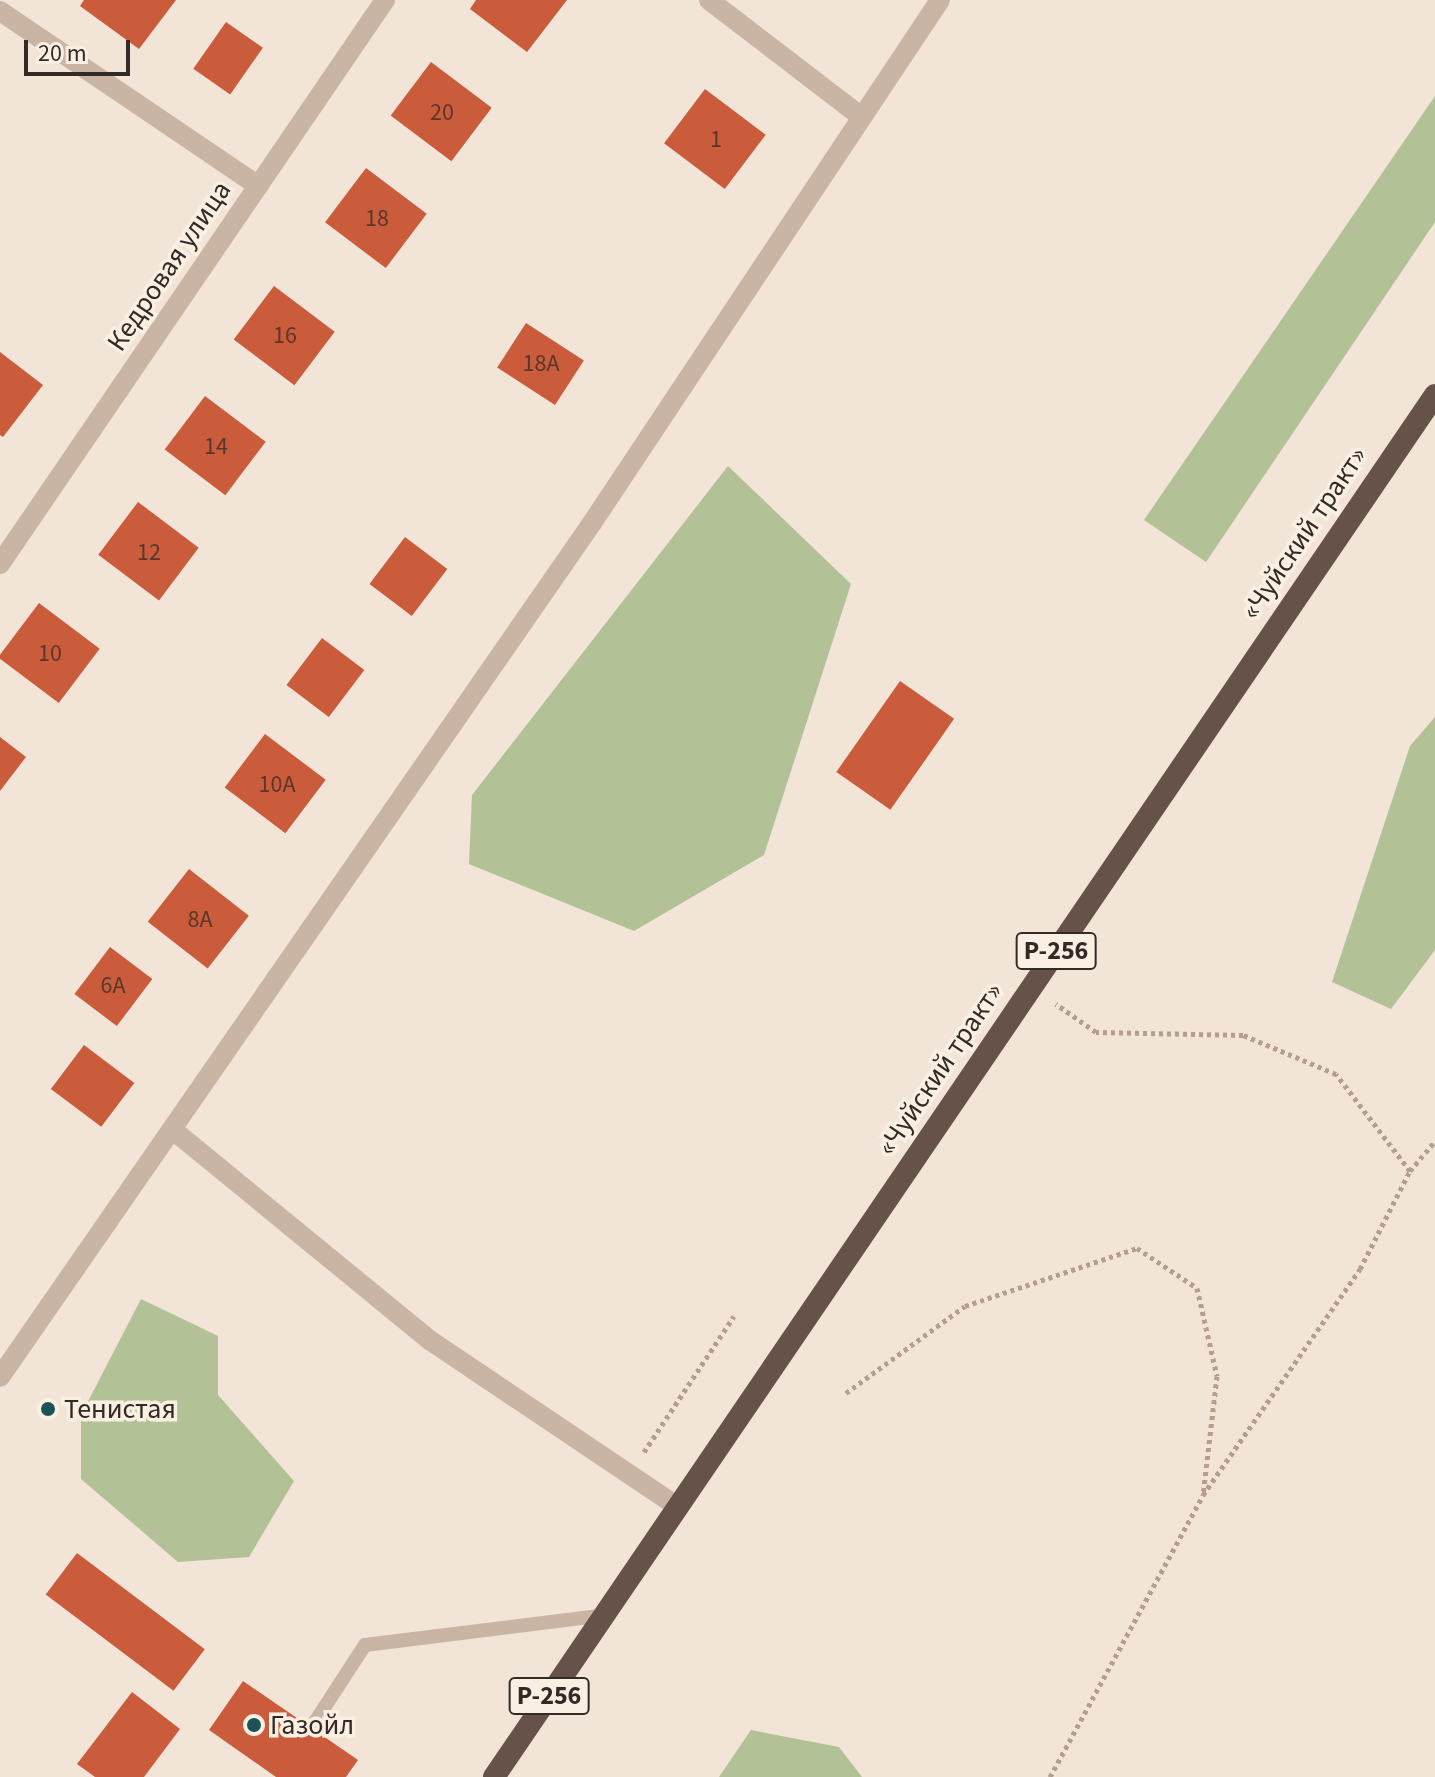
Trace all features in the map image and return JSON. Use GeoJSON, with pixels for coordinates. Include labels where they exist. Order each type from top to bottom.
{"type":"FeatureCollection","features":[{"type":"Feature","properties":{"kind":"highway","name":"«Чуйский тракт»"},"geometry":{"type":"LineString","coordinates":[[494,1777],[1435,395]]}},
{"type":"Feature","properties":{"kind":"street","name":"Кедровая улица"},"geometry":{"type":"LineString","coordinates":[[0,564],[385,0]]}},
{"type":"Feature","properties":{"kind":"street"},"geometry":{"type":"LineString","coordinates":[[709,0],[859,115]]}},
{"type":"Feature","properties":{"kind":"street"},"geometry":{"type":"LineString","coordinates":[[0,1377],[592,523],[859,115],[940,0]]}},
{"type":"Feature","properties":{"kind":"street"},"geometry":{"type":"LineString","coordinates":[[0,11],[258,186]]}},
{"type":"Feature","properties":{"kind":"street"},"geometry":{"type":"LineString","coordinates":[[173,1130],[431,1341],[678,1507]]}},
{"type":"Feature","properties":{"kind":"lane"},"geometry":{"type":"LineString","coordinates":[[311,1728],[365,1645],[605,1615]]}},
{"type":"Feature","properties":{"kind":"path"},"geometry":{"type":"LineString","coordinates":[[1032,987],[1096,1032],[1243,1035],[1336,1074],[1410,1171]]}},
{"type":"Feature","properties":{"kind":"path"},"geometry":{"type":"LineString","coordinates":[[1050,1777],[1203,1495],[1360,1269],[1410,1171],[1435,1141]]}},
{"type":"Feature","properties":{"kind":"path"},"geometry":{"type":"LineString","coordinates":[[846,1393],[965,1306],[1137,1248],[1197,1288],[1217,1376],[1203,1495]]}},
{"type":"Feature","properties":{"kind":"path"},"geometry":{"type":"LineString","coordinates":[[629,1475],[734,1316]]}},
{"type":"Feature","properties":{"kind":"green space"},"geometry":{"type":"Polygon","coordinates":[[[1435,96],[1435,222],[1206,562],[1144,520],[1435,96]]]}},
{"type":"Feature","properties":{"kind":"green space"},"geometry":{"type":"Polygon","coordinates":[[[728,466],[851,584],[764,855],[634,931],[469,864],[472,795],[728,466]]]}},
{"type":"Feature","properties":{"kind":"green space"},"geometry":{"type":"Polygon","coordinates":[[[1435,717],[1435,950],[1391,1009],[1332,982],[1410,746],[1435,717]]]}},
{"type":"Feature","properties":{"kind":"green space"},"geometry":{"type":"Polygon","coordinates":[[[141,1299],[218,1336],[218,1395],[294,1481],[249,1557],[178,1562],[81,1479],[81,1415],[141,1299]]]}},
{"type":"Feature","properties":{"kind":"green space"},"geometry":{"type":"Polygon","coordinates":[[[751,1730],[839,1747],[862,1777],[719,1777],[751,1730]]]}},
{"type":"Feature","properties":{"kind":"building"},"geometry":{"type":"Polygon","coordinates":[[[84,0],[176,0],[139,49],[80,6],[84,0]]]}},
{"type":"Feature","properties":{"kind":"building"},"geometry":{"type":"Polygon","coordinates":[[[476,0],[567,0],[527,52],[470,9],[476,0]]]}},
{"type":"Feature","properties":{"kind":"building"},"geometry":{"type":"Polygon","coordinates":[[[226,22],[263,48],[230,95],[193,69],[226,22]]]}},
{"type":"Feature","properties":{"kind":"building"},"geometry":{"type":"Polygon","coordinates":[[[431,62],[492,108],[451,161],[391,116],[431,62]]]}},
{"type":"Feature","properties":{"kind":"building"},"geometry":{"type":"Polygon","coordinates":[[[705,89],[766,135],[725,189],[664,143],[705,89]]]}},
{"type":"Feature","properties":{"kind":"building"},"geometry":{"type":"Polygon","coordinates":[[[366,168],[427,214],[386,268],[325,222],[366,168]]]}},
{"type":"Feature","properties":{"kind":"building"},"geometry":{"type":"Polygon","coordinates":[[[274,286],[335,332],[294,385],[234,340],[274,286]]]}},
{"type":"Feature","properties":{"kind":"building"},"geometry":{"type":"Polygon","coordinates":[[[526,323],[584,361],[555,405],[497,367],[526,323]]]}},
{"type":"Feature","properties":{"kind":"building"},"geometry":{"type":"Polygon","coordinates":[[[0,352],[43,385],[3,437],[0,435],[0,352]]]}},
{"type":"Feature","properties":{"kind":"building"},"geometry":{"type":"Polygon","coordinates":[[[205,396],[266,442],[225,495],[165,450],[205,396]]]}},
{"type":"Feature","properties":{"kind":"building"},"geometry":{"type":"Polygon","coordinates":[[[138,502],[199,548],[159,600],[98,555],[138,502]]]}},
{"type":"Feature","properties":{"kind":"building"},"geometry":{"type":"Polygon","coordinates":[[[405,537],[447,569],[412,616],[369,584],[405,537]]]}},
{"type":"Feature","properties":{"kind":"building"},"geometry":{"type":"Polygon","coordinates":[[[39,603],[100,649],[59,703],[0,659],[39,603]]]}},
{"type":"Feature","properties":{"kind":"building"},"geometry":{"type":"Polygon","coordinates":[[[322,638],[364,670],[329,717],[286,685],[322,638]]]}},
{"type":"Feature","properties":{"kind":"building"},"geometry":{"type":"Polygon","coordinates":[[[900,681],[954,719],[890,810],[836,772],[900,681]]]}},
{"type":"Feature","properties":{"kind":"building"},"geometry":{"type":"Polygon","coordinates":[[[265,734],[326,780],[285,833],[225,788],[265,734]]]}},
{"type":"Feature","properties":{"kind":"building"},"geometry":{"type":"Polygon","coordinates":[[[0,737],[26,757],[0,791],[0,737]]]}},
{"type":"Feature","properties":{"kind":"building"},"geometry":{"type":"Polygon","coordinates":[[[189,869],[249,916],[208,969],[148,922],[189,869]]]}},
{"type":"Feature","properties":{"kind":"building"},"geometry":{"type":"Polygon","coordinates":[[[110,947],[152,979],[117,1026],[74,994],[110,947]]]}},
{"type":"Feature","properties":{"kind":"building"},"geometry":{"type":"Polygon","coordinates":[[[84,1045],[134,1083],[101,1127],[51,1089],[84,1045]]]}},
{"type":"Feature","properties":{"kind":"building"},"geometry":{"type":"Polygon","coordinates":[[[77,1553],[205,1649],[173,1691],[46,1595],[77,1553]]]}},
{"type":"Feature","properties":{"kind":"building"},"geometry":{"type":"Polygon","coordinates":[[[243,1681],[358,1760],[346,1777],[276,1777],[209,1730],[243,1681]]]}},
{"type":"Feature","properties":{"kind":"building"},"geometry":{"type":"Polygon","coordinates":[[[132,1692],[180,1729],[144,1777],[95,1777],[77,1764],[132,1692]]]}},
{"type":"Feature","properties":{"kind":"place","name":"Тенистая"},"geometry":{"type":"Point","coordinates":[48,1409]}},
{"type":"Feature","properties":{"kind":"place","name":"Газойл"},"geometry":{"type":"Point","coordinates":[254,1725]}}]}
